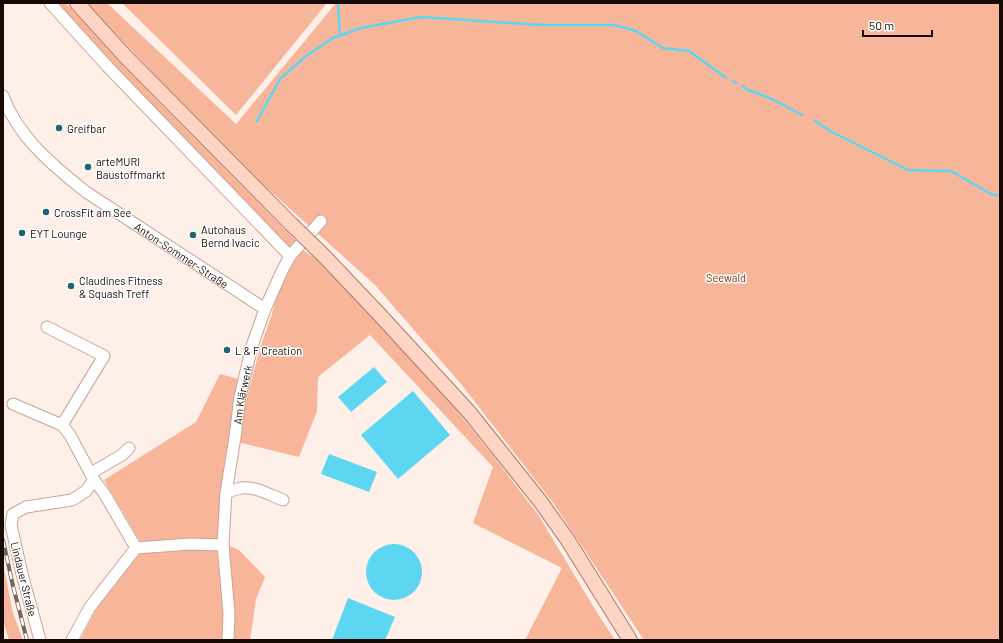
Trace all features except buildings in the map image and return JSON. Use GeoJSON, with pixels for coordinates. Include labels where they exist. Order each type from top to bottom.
{"type":"FeatureCollection","features":[{"type":"Feature","properties":{"kind":"main road"},"geometry":{"type":"LineString","coordinates":[[77,3],[124,56],[324,256],[469,412],[540,501],[567,539],[629,638]]}},
{"type":"Feature","properties":{"kind":"street"},"geometry":{"type":"LineString","coordinates":[[50,3],[107,66],[290,256]]}},
{"type":"Feature","properties":{"kind":"street","name":"Anton-Sommer-Straße"},"geometry":{"type":"LineString","coordinates":[[3,96],[17,124],[26,136],[35,147],[64,175],[86,192],[265,309]]}},
{"type":"Feature","properties":{"kind":"street","name":"Am Klärwerk"},"geometry":{"type":"LineString","coordinates":[[228,640],[229,612],[223,545],[226,493],[240,397],[252,346],[265,309],[282,271],[290,256],[321,221]]}},
{"type":"Feature","properties":{"kind":"street"},"geometry":{"type":"LineString","coordinates":[[47,327],[104,356],[62,425]]}},
{"type":"Feature","properties":{"kind":"street"},"geometry":{"type":"LineString","coordinates":[[13,404],[62,425],[70,435],[92,476],[104,493],[136,548]]}},
{"type":"Feature","properties":{"kind":"street"},"geometry":{"type":"LineString","coordinates":[[92,476],[129,448]]}},
{"type":"Feature","properties":{"kind":"street","name":"Lindauer Straße"},"geometry":{"type":"LineString","coordinates":[[40,640],[22,574],[11,525],[13,514],[26,507],[72,500],[86,491],[92,476]]}},
{"type":"Feature","properties":{"kind":"street"},"geometry":{"type":"LineString","coordinates":[[226,493],[240,488],[246,488],[261,490],[283,500]]}},
{"type":"Feature","properties":{"kind":"street"},"geometry":{"type":"LineString","coordinates":[[72,640],[90,607],[136,548],[190,544],[223,545]]}},
{"type":"Feature","properties":{"kind":"green space"},"geometry":{"type":"Polygon","coordinates":[[[54,3],[66,3],[155,98],[296,241],[289,250],[54,3]]]}},
{"type":"Feature","properties":{"kind":"green space","name":"Seewald"},"geometry":{"type":"Polygon","coordinates":[[[86,3],[107,3],[236,124],[336,3],[1000,3],[1000,640],[644,640],[554,504],[461,384],[374,284],[250,173],[86,3]]]}},
{"type":"Feature","properties":{"kind":"green space"},"geometry":{"type":"Polygon","coordinates":[[[122,3],[327,3],[236,115],[122,3]]]}},
{"type":"Feature","properties":{"kind":"green space"},"geometry":{"type":"Polygon","coordinates":[[[302,250],[316,258],[421,366],[539,516],[615,640],[525,640],[562,568],[473,523],[493,467],[370,335],[318,377],[317,411],[299,457],[238,442],[247,397],[260,348],[271,317],[282,277],[293,256],[302,250]]]}},
{"type":"Feature","properties":{"kind":"green space"},"geometry":{"type":"Polygon","coordinates":[[[220,374],[242,380],[216,545],[224,612],[224,640],[80,640],[98,606],[144,548],[104,480],[196,422],[220,374]]]}},
{"type":"Feature","properties":{"kind":"green space"},"geometry":{"type":"Polygon","coordinates":[[[229,546],[239,550],[265,577],[256,599],[250,640],[233,640],[229,546]]]}},
{"type":"Feature","properties":{"kind":"green space"},"geometry":{"type":"Polygon","coordinates":[[[3,563],[13,613],[23,640],[9,640],[3,620],[3,563]]]}},
{"type":"Feature","properties":{"kind":"water"},"geometry":{"type":"Polygon","coordinates":[[[374,367],[387,382],[351,412],[338,397],[374,367]]]}},
{"type":"Feature","properties":{"kind":"water"},"geometry":{"type":"Polygon","coordinates":[[[413,391],[450,435],[398,479],[361,435],[413,391]]]}},
{"type":"Feature","properties":{"kind":"water"},"geometry":{"type":"Polygon","coordinates":[[[329,454],[377,472],[369,492],[321,474],[329,454]]]}},
{"type":"Feature","properties":{"kind":"water"},"geometry":{"type":"Polygon","coordinates":[[[389,544],[399,544],[414,552],[420,561],[422,572],[420,583],[414,592],[399,600],[389,600],[378,595],[371,588],[366,577],[366,567],[371,556],[378,549],[389,544]]]}},
{"type":"Feature","properties":{"kind":"water"},"geometry":{"type":"Polygon","coordinates":[[[348,598],[395,617],[385,640],[332,640],[348,598]]]}},
{"type":"Feature","properties":{"kind":"waterway"},"geometry":{"type":"LineString","coordinates":[[338,3],[340,35]]}},
{"type":"Feature","properties":{"kind":"waterway"},"geometry":{"type":"LineString","coordinates":[[257,121],[280,79],[306,56],[333,38],[361,28],[421,17],[542,25],[614,25],[636,31],[663,48],[689,51],[726,78]]}},
{"type":"Feature","properties":{"kind":"waterway"},"geometry":{"type":"LineString","coordinates":[[742,86],[772,99],[802,115]]}},
{"type":"Feature","properties":{"kind":"waterway"},"geometry":{"type":"LineString","coordinates":[[815,121],[832,132],[908,170],[951,171],[991,194],[1000,196]]}},
{"type":"Feature","properties":{"kind":"railway"},"geometry":{"type":"LineString","coordinates":[[3,540],[27,640]]}},
{"type":"Feature","properties":{"kind":"place","name":"Greifbar"},"geometry":{"type":"Point","coordinates":[59,128]}},
{"type":"Feature","properties":{"kind":"place","name":"arteMURI Baustoffmarkt"},"geometry":{"type":"Point","coordinates":[88,167]}},
{"type":"Feature","properties":{"kind":"place","name":"CrossFit am See"},"geometry":{"type":"Point","coordinates":[46,212]}},
{"type":"Feature","properties":{"kind":"place","name":"EYT Lounge"},"geometry":{"type":"Point","coordinates":[22,233]}},
{"type":"Feature","properties":{"kind":"place","name":"Autohaus Bernd Ivacic"},"geometry":{"type":"Point","coordinates":[193,235]}},
{"type":"Feature","properties":{"kind":"place","name":"Claudines Fitness & Squash Treff"},"geometry":{"type":"Point","coordinates":[71,286]}},
{"type":"Feature","properties":{"kind":"place","name":"L & F Creation"},"geometry":{"type":"Point","coordinates":[227,350]}}]}
